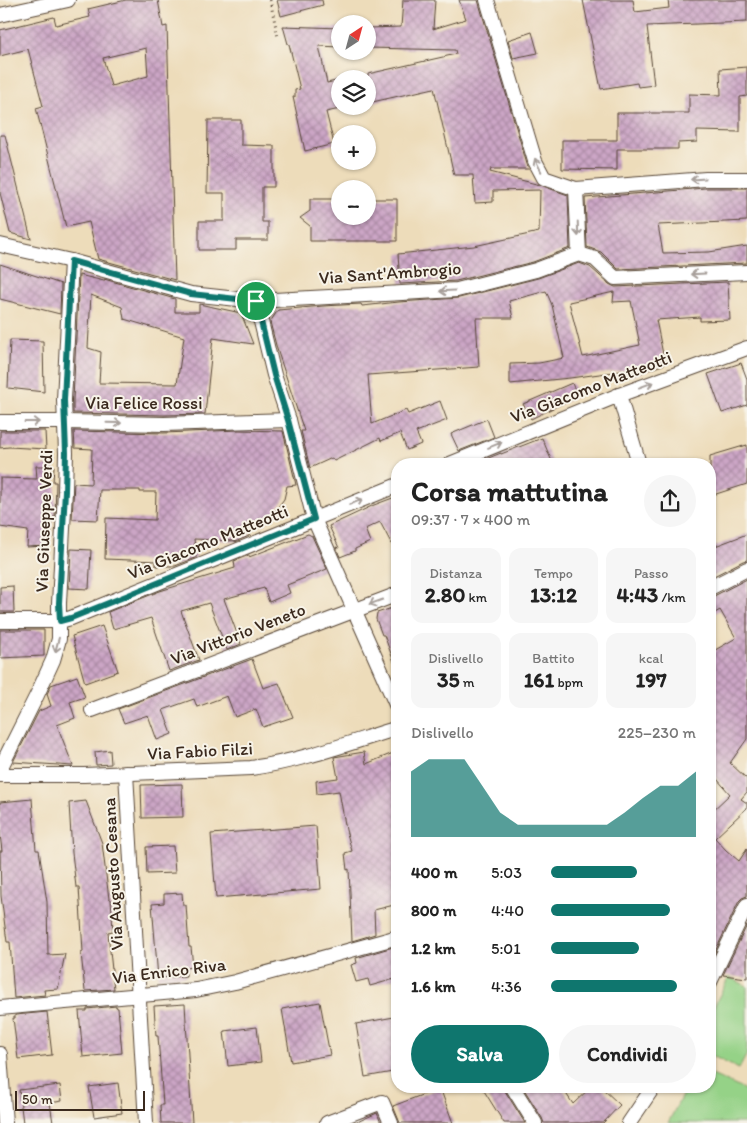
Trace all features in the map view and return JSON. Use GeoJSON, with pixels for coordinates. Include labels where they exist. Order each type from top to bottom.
{"type":"FeatureCollection","features":[{"type":"Feature","properties":{"kind":"street"},"geometry":{"type":"LineString","coordinates":[[0,15],[68,0]]}},
{"type":"Feature","properties":{"kind":"street"},"geometry":{"type":"LineString","coordinates":[[487,0],[535,161],[544,178],[576,189],[706,179],[747,179]]}},
{"type":"Feature","properties":{"kind":"street"},"geometry":{"type":"LineString","coordinates":[[576,189],[579,254],[595,259],[615,278],[747,272]]}},
{"type":"Feature","properties":{"kind":"street","name":"Via Sant'Ambrogio"},"geometry":{"type":"LineString","coordinates":[[0,245],[71,261],[191,294],[256,301],[457,290],[536,270],[579,254]]}},
{"type":"Feature","properties":{"kind":"street","name":"Via Giuseppe Verdi"},"geometry":{"type":"LineString","coordinates":[[0,769],[38,695],[60,639],[59,603],[66,481],[64,400],[71,261]]}},
{"type":"Feature","properties":{"kind":"street"},"geometry":{"type":"LineString","coordinates":[[256,301],[274,375],[314,519],[391,693]]}},
{"type":"Feature","properties":{"kind":"street","name":"Via Giacomo Matteotti"},"geometry":{"type":"LineString","coordinates":[[465,458],[619,395],[747,348]]}},
{"type":"Feature","properties":{"kind":"street"},"geometry":{"type":"LineString","coordinates":[[619,395],[637,458]]}},
{"type":"Feature","properties":{"kind":"street","name":"Via Felice Rossi"},"geometry":{"type":"LineString","coordinates":[[0,422],[164,424],[288,420]]}},
{"type":"Feature","properties":{"kind":"street","name":"Via Giacomo Matteotti"},"geometry":{"type":"LineString","coordinates":[[0,621],[60,621],[71,618],[391,488]]}},
{"type":"Feature","properties":{"kind":"street"},"geometry":{"type":"LineString","coordinates":[[716,585],[747,570]]}},
{"type":"Feature","properties":{"kind":"street","name":"Via Vittorio Veneto"},"geometry":{"type":"LineString","coordinates":[[92,710],[391,597]]}},
{"type":"Feature","properties":{"kind":"street","name":"Via Fabio Filzi"},"geometry":{"type":"LineString","coordinates":[[0,775],[84,775],[251,768],[275,764],[391,730]]}},
{"type":"Feature","properties":{"kind":"street","name":"Via Augusto Cesana"},"geometry":{"type":"LineString","coordinates":[[126,773],[146,1123]]}},
{"type":"Feature","properties":{"kind":"street"},"geometry":{"type":"LineString","coordinates":[[716,970],[747,905]]}},
{"type":"Feature","properties":{"kind":"street","name":"Via Enrico Riva"},"geometry":{"type":"LineString","coordinates":[[0,1008],[196,990],[235,982],[391,939]]}},
{"type":"Feature","properties":{"kind":"street"},"geometry":{"type":"LineString","coordinates":[[0,1054],[5,1123]]}},
{"type":"Feature","properties":{"kind":"street"},"geometry":{"type":"LineString","coordinates":[[516,1093],[535,1123]]}},
{"type":"Feature","properties":{"kind":"street"},"geometry":{"type":"LineString","coordinates":[[629,1123],[649,1093]]}},
{"type":"Feature","properties":{"kind":"street"},"geometry":{"type":"LineString","coordinates":[[327,1123],[382,1102],[391,1123]]}},
{"type":"Feature","properties":{"kind":"path"},"geometry":{"type":"LineString","coordinates":[[270,0],[278,37]]}},
{"type":"Feature","properties":{"kind":"green space"},"geometry":{"type":"Polygon","coordinates":[[[729,977],[747,986],[747,1054],[739,1069],[716,1058],[716,1002],[729,977]]]}},
{"type":"Feature","properties":{"kind":"green space"},"geometry":{"type":"Polygon","coordinates":[[[716,1077],[747,1091],[747,1123],[668,1123],[683,1093],[716,1093],[716,1077]]]}},
{"type":"Feature","properties":{"kind":"building"},"geometry":{"type":"Polygon","coordinates":[[[126,0],[158,0],[163,27],[167,26],[175,280],[98,259],[89,222],[66,227],[36,108],[43,106],[28,49],[0,56],[0,30],[54,17],[56,25],[90,17],[88,9],[126,0]],[[146,48],[103,58],[111,86],[148,76],[146,48]]]}},
{"type":"Feature","properties":{"kind":"building"},"geometry":{"type":"Polygon","coordinates":[[[277,0],[322,0],[323,5],[281,16],[277,0]]]}},
{"type":"Feature","properties":{"kind":"building"},"geometry":{"type":"Polygon","coordinates":[[[403,0],[435,0],[433,29],[466,19],[459,0],[478,0],[529,169],[491,169],[490,172],[540,185],[568,195],[570,248],[533,262],[456,281],[400,284],[398,254],[474,246],[539,232],[540,190],[493,191],[493,202],[475,203],[473,175],[454,175],[434,88],[376,101],[376,72],[456,54],[455,50],[376,48],[376,28],[401,27],[403,0]]]}},
{"type":"Feature","properties":{"kind":"building"},"geometry":{"type":"Polygon","coordinates":[[[583,0],[633,0],[635,12],[669,8],[668,0],[747,0],[747,22],[647,26],[654,85],[638,87],[637,83],[601,89],[583,0]]]}},
{"type":"Feature","properties":{"kind":"building"},"geometry":{"type":"Polygon","coordinates":[[[283,26],[331,28],[331,47],[319,46],[327,83],[331,82],[331,111],[326,112],[331,132],[331,145],[305,151],[293,97],[295,97],[295,90],[300,89],[283,26]]]}},
{"type":"Feature","properties":{"kind":"building"},"geometry":{"type":"Polygon","coordinates":[[[532,32],[538,53],[513,58],[508,40],[532,32]]]}},
{"type":"Feature","properties":{"kind":"building"},"geometry":{"type":"Polygon","coordinates":[[[747,67],[747,96],[740,97],[740,132],[697,131],[697,142],[678,143],[678,149],[617,149],[617,170],[562,169],[562,140],[617,140],[617,113],[689,113],[689,94],[721,95],[720,69],[747,67]]]}},
{"type":"Feature","properties":{"kind":"building"},"geometry":{"type":"Polygon","coordinates":[[[208,120],[241,120],[241,145],[274,146],[274,187],[262,187],[262,222],[268,222],[268,240],[236,240],[236,250],[199,250],[199,221],[224,221],[224,193],[207,193],[208,120]]]}},
{"type":"Feature","properties":{"kind":"building"},"geometry":{"type":"Polygon","coordinates":[[[0,135],[5,135],[31,239],[10,233],[0,193],[0,135]]]}},
{"type":"Feature","properties":{"kind":"building"},"geometry":{"type":"Polygon","coordinates":[[[705,188],[747,188],[747,221],[658,225],[663,253],[709,252],[747,246],[747,263],[618,269],[601,252],[587,247],[585,198],[705,188]]]}},
{"type":"Feature","properties":{"kind":"building"},"geometry":{"type":"Polygon","coordinates":[[[310,199],[331,199],[331,225],[376,225],[376,199],[397,199],[397,241],[310,241],[310,226],[300,218],[310,211],[310,199]]]}},
{"type":"Feature","properties":{"kind":"building"},"geometry":{"type":"Polygon","coordinates":[[[579,263],[590,267],[615,287],[728,282],[730,320],[700,321],[700,317],[656,320],[665,364],[631,376],[629,370],[510,384],[510,364],[539,363],[564,358],[552,305],[546,291],[509,301],[513,318],[476,318],[479,367],[368,375],[372,424],[406,410],[408,414],[440,401],[447,420],[416,432],[421,444],[407,450],[400,433],[381,441],[380,438],[334,461],[332,458],[310,468],[301,431],[304,431],[270,322],[278,310],[361,304],[362,306],[459,298],[538,278],[579,263]],[[614,292],[569,302],[583,357],[640,345],[631,301],[613,302],[614,292]]]}},
{"type":"Feature","properties":{"kind":"building"},"geometry":{"type":"Polygon","coordinates":[[[0,264],[61,284],[60,314],[0,299],[0,264]]]}},
{"type":"Feature","properties":{"kind":"building"},"geometry":{"type":"Polygon","coordinates":[[[79,275],[104,281],[104,279],[175,299],[175,312],[199,312],[199,304],[241,313],[253,344],[213,338],[205,414],[73,413],[79,275]],[[91,295],[88,348],[101,352],[99,383],[177,384],[184,337],[124,319],[122,307],[91,295]]]}},
{"type":"Feature","properties":{"kind":"building"},"geometry":{"type":"Polygon","coordinates":[[[10,340],[43,341],[44,392],[8,388],[10,340]]]}},
{"type":"Feature","properties":{"kind":"building"},"geometry":{"type":"Polygon","coordinates":[[[741,363],[747,379],[747,405],[722,413],[708,374],[741,363]]]}},
{"type":"Feature","properties":{"kind":"building"},"geometry":{"type":"Polygon","coordinates":[[[572,383],[577,396],[531,419],[523,404],[572,383]]]}},
{"type":"Feature","properties":{"kind":"building"},"geometry":{"type":"Polygon","coordinates":[[[487,419],[494,437],[459,451],[451,434],[487,419]]]}},
{"type":"Feature","properties":{"kind":"building"},"geometry":{"type":"Polygon","coordinates":[[[238,430],[283,431],[296,485],[287,486],[284,499],[266,523],[250,530],[249,536],[235,542],[194,539],[196,558],[175,566],[156,566],[156,561],[105,559],[106,518],[155,520],[156,492],[100,490],[98,520],[72,519],[74,483],[91,484],[92,449],[75,448],[74,431],[164,433],[238,430]]]}},
{"type":"Feature","properties":{"kind":"building"},"geometry":{"type":"Polygon","coordinates":[[[0,431],[45,431],[46,449],[0,448],[0,431]]]}},
{"type":"Feature","properties":{"kind":"building"},"geometry":{"type":"Polygon","coordinates":[[[542,438],[550,458],[489,458],[542,438]]]}},
{"type":"Feature","properties":{"kind":"building"},"geometry":{"type":"Polygon","coordinates":[[[747,445],[747,484],[716,494],[716,458],[710,458],[710,456],[747,445]]]}},
{"type":"Feature","properties":{"kind":"building"},"geometry":{"type":"Polygon","coordinates":[[[36,466],[54,466],[53,482],[56,482],[55,518],[52,517],[51,540],[45,541],[45,546],[27,547],[28,531],[0,527],[0,478],[37,479],[36,466]]]}},
{"type":"Feature","properties":{"kind":"building"},"geometry":{"type":"Polygon","coordinates":[[[391,499],[391,543],[380,522],[365,529],[370,542],[340,557],[336,547],[339,548],[329,526],[391,499]]]}},
{"type":"Feature","properties":{"kind":"building"},"geometry":{"type":"Polygon","coordinates":[[[308,534],[312,536],[327,569],[287,585],[290,593],[269,602],[264,588],[224,599],[241,644],[227,650],[209,603],[181,611],[199,660],[169,671],[151,618],[113,629],[108,612],[160,591],[235,568],[234,561],[308,534]]]}},
{"type":"Feature","properties":{"kind":"building"},"geometry":{"type":"Polygon","coordinates":[[[747,534],[747,560],[716,575],[716,546],[747,534]]]}},
{"type":"Feature","properties":{"kind":"building"},"geometry":{"type":"Polygon","coordinates":[[[71,549],[91,550],[89,589],[69,588],[71,549]]]}},
{"type":"Feature","properties":{"kind":"building"},"geometry":{"type":"Polygon","coordinates":[[[747,579],[747,739],[730,763],[747,779],[747,792],[741,799],[747,803],[747,808],[716,837],[716,807],[730,794],[716,778],[716,650],[736,638],[720,610],[716,612],[716,595],[747,579]]]}},
{"type":"Feature","properties":{"kind":"building"},"geometry":{"type":"Polygon","coordinates":[[[13,586],[14,612],[0,612],[0,587],[13,586]]]}},
{"type":"Feature","properties":{"kind":"building"},"geometry":{"type":"Polygon","coordinates":[[[391,608],[391,654],[376,619],[377,613],[391,608]]]}},
{"type":"Feature","properties":{"kind":"building"},"geometry":{"type":"Polygon","coordinates":[[[102,626],[118,671],[85,683],[72,636],[102,626]]]}},
{"type":"Feature","properties":{"kind":"building"},"geometry":{"type":"Polygon","coordinates":[[[0,630],[44,630],[44,656],[0,658],[0,630]]]}},
{"type":"Feature","properties":{"kind":"building"},"geometry":{"type":"Polygon","coordinates":[[[252,659],[263,688],[279,683],[293,717],[263,727],[256,709],[235,717],[227,696],[197,707],[194,699],[163,710],[172,734],[157,740],[148,715],[124,723],[118,709],[252,659]]]}},
{"type":"Feature","properties":{"kind":"building"},"geometry":{"type":"Polygon","coordinates":[[[77,676],[85,697],[70,702],[75,718],[57,725],[73,766],[13,762],[39,711],[51,706],[47,694],[51,685],[77,676]]]}},
{"type":"Feature","properties":{"kind":"building"},"geometry":{"type":"Polygon","coordinates":[[[110,750],[111,764],[96,765],[95,752],[110,750]]]}},
{"type":"Feature","properties":{"kind":"building"},"geometry":{"type":"Polygon","coordinates":[[[364,752],[366,764],[391,754],[391,906],[374,910],[375,934],[352,941],[349,869],[347,870],[345,853],[352,851],[339,791],[317,794],[316,781],[338,778],[334,757],[364,752]]]}},
{"type":"Feature","properties":{"kind":"building"},"geometry":{"type":"Polygon","coordinates":[[[182,784],[183,817],[142,818],[141,785],[182,784]]]}},
{"type":"Feature","properties":{"kind":"building"},"geometry":{"type":"Polygon","coordinates":[[[32,799],[36,850],[39,850],[47,902],[48,955],[65,954],[58,989],[44,990],[45,995],[14,998],[10,942],[7,942],[1,896],[0,802],[32,799]]]}},
{"type":"Feature","properties":{"kind":"building"},"geometry":{"type":"Polygon","coordinates":[[[86,801],[102,843],[109,899],[111,899],[113,931],[108,932],[114,989],[85,991],[81,953],[83,952],[79,887],[76,887],[69,803],[86,801]]]}},
{"type":"Feature","properties":{"kind":"building"},"geometry":{"type":"Polygon","coordinates":[[[316,826],[321,889],[216,898],[211,834],[316,826]]]}},
{"type":"Feature","properties":{"kind":"building"},"geometry":{"type":"Polygon","coordinates":[[[716,839],[739,861],[747,849],[747,896],[739,901],[716,950],[716,839]]]}},
{"type":"Feature","properties":{"kind":"building"},"geometry":{"type":"Polygon","coordinates":[[[173,846],[175,873],[147,874],[146,847],[173,846]]]}},
{"type":"Feature","properties":{"kind":"building"},"geometry":{"type":"Polygon","coordinates":[[[182,893],[183,905],[186,905],[189,947],[191,947],[193,967],[186,968],[186,976],[158,978],[152,904],[164,903],[164,894],[182,893]]]}},
{"type":"Feature","properties":{"kind":"building"},"geometry":{"type":"Polygon","coordinates":[[[747,925],[747,978],[723,975],[747,925]]]}},
{"type":"Feature","properties":{"kind":"building"},"geometry":{"type":"Polygon","coordinates":[[[391,948],[391,980],[370,986],[368,979],[356,982],[351,965],[357,963],[356,958],[391,948]]]}},
{"type":"Feature","properties":{"kind":"building"},"geometry":{"type":"Polygon","coordinates":[[[320,1002],[330,1055],[291,1062],[282,1009],[320,1002]]]}},
{"type":"Feature","properties":{"kind":"building"},"geometry":{"type":"Polygon","coordinates":[[[185,1004],[192,1123],[161,1123],[160,1105],[163,1105],[154,1006],[185,1004]]]}},
{"type":"Feature","properties":{"kind":"building"},"geometry":{"type":"Polygon","coordinates":[[[116,1006],[118,1008],[122,1053],[83,1057],[79,1011],[116,1006]]]}},
{"type":"Feature","properties":{"kind":"building"},"geometry":{"type":"Polygon","coordinates":[[[47,1012],[52,1055],[18,1059],[13,1018],[15,1018],[15,1015],[47,1012]]]}},
{"type":"Feature","properties":{"kind":"building"},"geometry":{"type":"Polygon","coordinates":[[[391,1018],[391,1072],[365,1077],[356,1024],[391,1018]]]}},
{"type":"Feature","properties":{"kind":"building"},"geometry":{"type":"Polygon","coordinates":[[[257,1027],[261,1062],[228,1066],[224,1031],[257,1027]]]}},
{"type":"Feature","properties":{"kind":"building"},"geometry":{"type":"Polygon","coordinates":[[[118,1083],[122,1113],[94,1117],[89,1087],[118,1083]]]}},
{"type":"Feature","properties":{"kind":"building"},"geometry":{"type":"Polygon","coordinates":[[[60,1085],[62,1101],[50,1103],[53,1123],[23,1123],[19,1090],[60,1085]]]}},
{"type":"Feature","properties":{"kind":"building"},"geometry":{"type":"Polygon","coordinates":[[[427,1093],[442,1093],[453,1123],[400,1123],[393,1106],[427,1093]]]}},
{"type":"Feature","properties":{"kind":"building"},"geometry":{"type":"Polygon","coordinates":[[[485,1093],[506,1093],[525,1123],[504,1123],[485,1093]]]}},
{"type":"Feature","properties":{"kind":"building"},"geometry":{"type":"Polygon","coordinates":[[[526,1093],[566,1093],[573,1104],[585,1093],[607,1093],[620,1105],[603,1123],[544,1123],[526,1093]]]}},
{"type":"Feature","properties":{"kind":"building"},"geometry":{"type":"Polygon","coordinates":[[[377,1113],[381,1123],[355,1123],[377,1113]]]}},
{"type":"Feature","properties":{"kind":"route"},"geometry":{"type":"LineString","coordinates":[[71,261],[191,294],[256,301],[274,375],[314,519],[60,621],[59,603],[66,453],[64,400],[71,261]]}}]}
